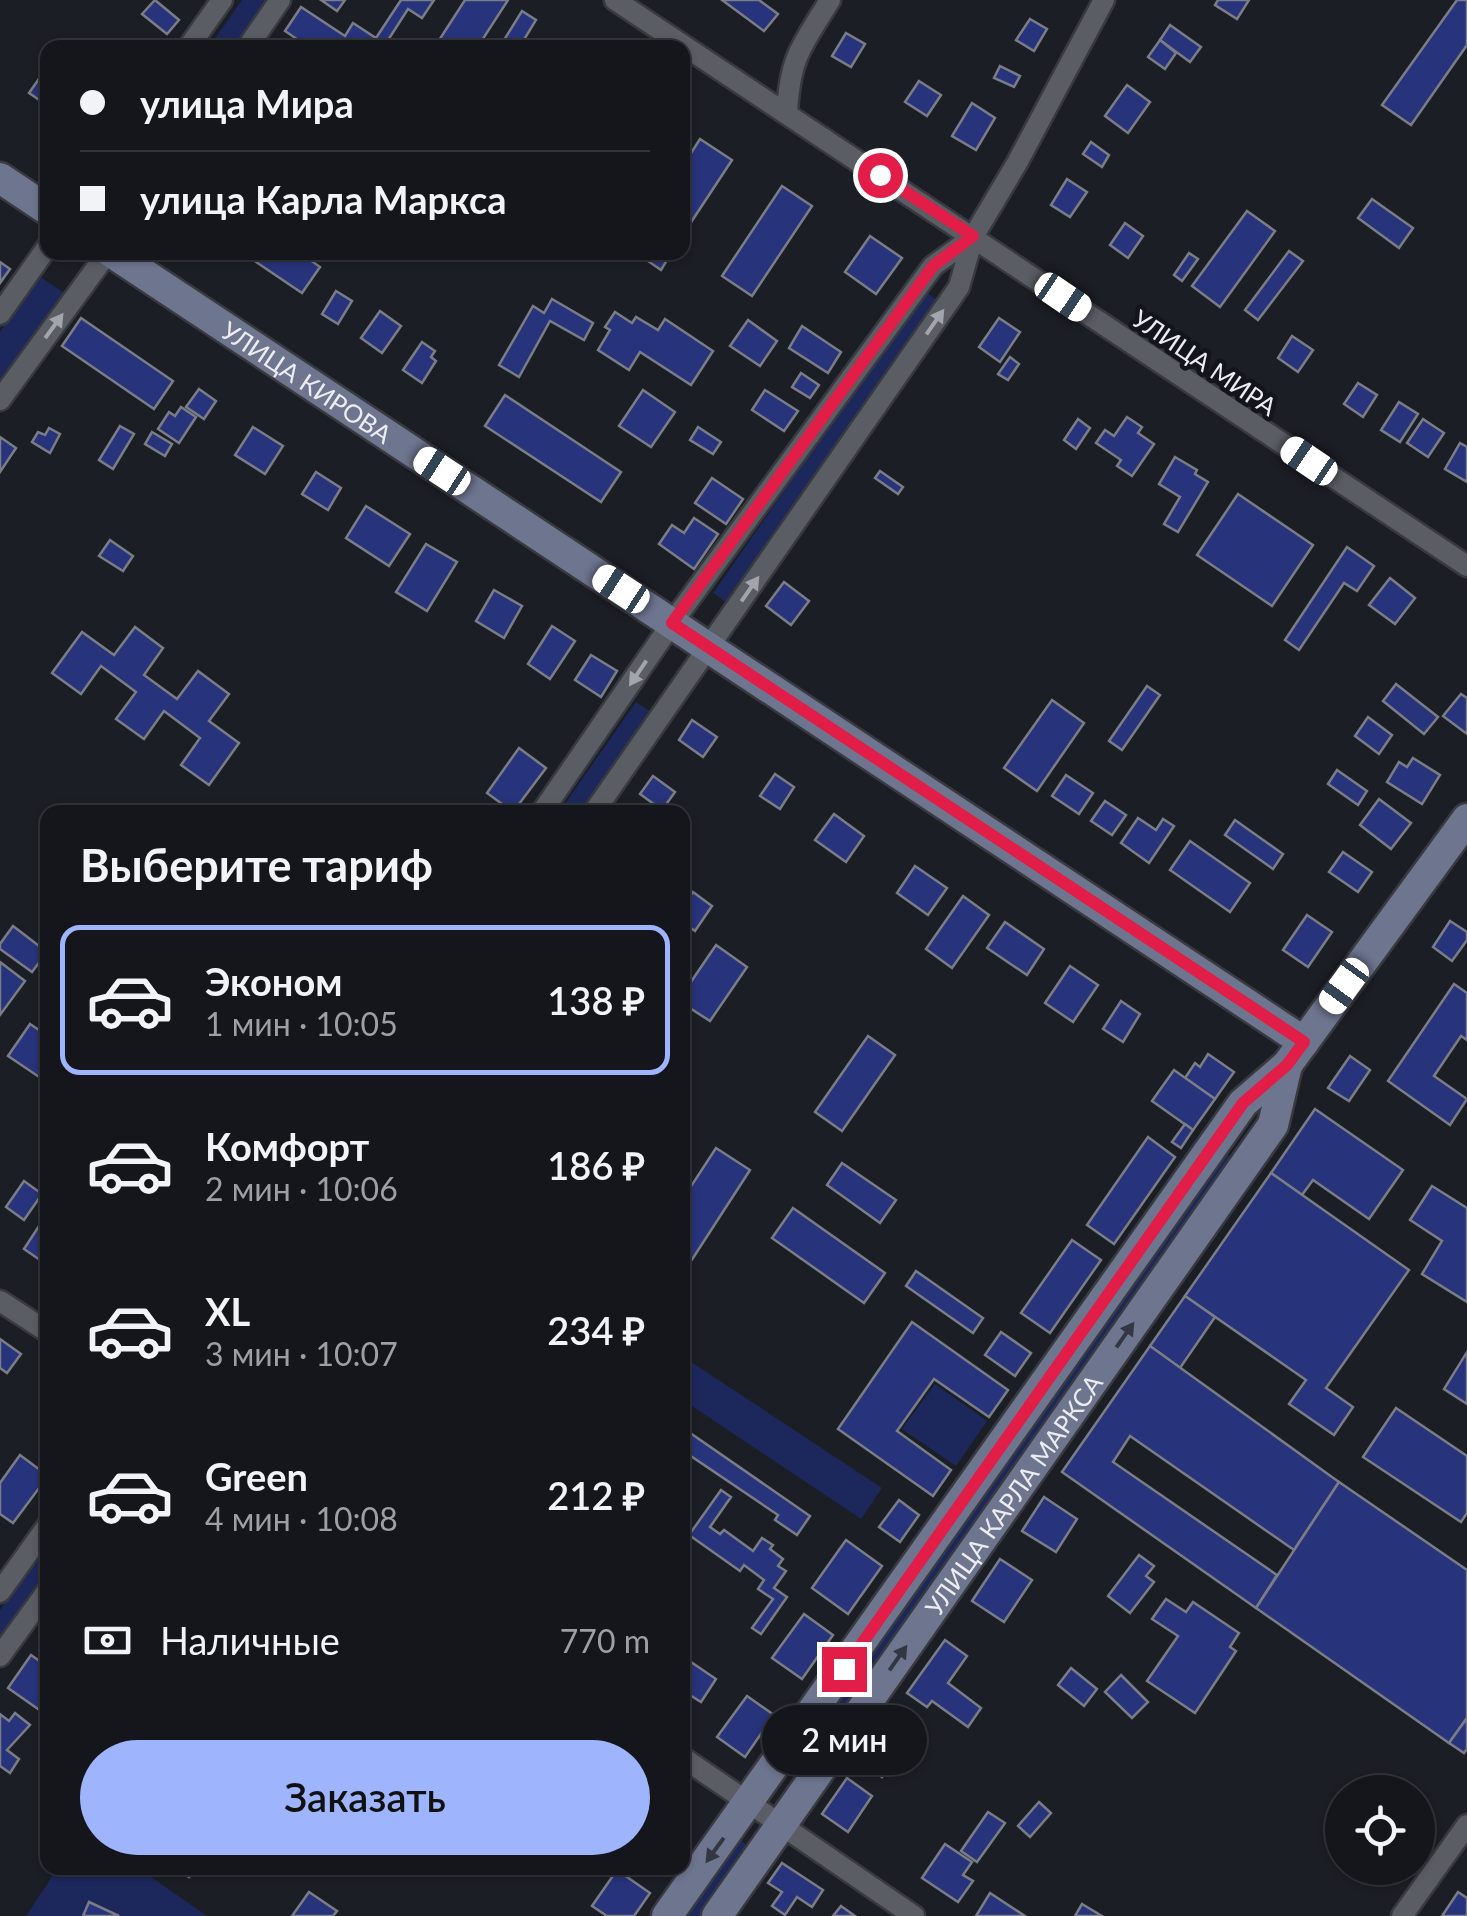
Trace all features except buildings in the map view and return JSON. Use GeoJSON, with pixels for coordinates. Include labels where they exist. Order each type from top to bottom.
{"type":"FeatureCollection","features":[{"type":"Feature","properties":{"kind":"main road"},"geometry":{"type":"LineString","coordinates":[[0,178],[40,205]]}},
{"type":"Feature","properties":{"kind":"main road","name":"УЛИЦА КИРОВА"},"geometry":{"type":"LineString","coordinates":[[121,260],[710,647],[1295,1054]]}},
{"type":"Feature","properties":{"kind":"main road","name":"УЛИЦА КАРЛА МАРКСА"},"geometry":{"type":"LineString","coordinates":[[668,1916],[1243,1103],[1295,1054],[1467,820]]}},
{"type":"Feature","properties":{"kind":"main road","name":"УЛИЦА КАРЛА МАРКСА"},"geometry":{"type":"LineString","coordinates":[[717,1916],[1273,1125],[1295,1054]]}},
{"type":"Feature","properties":{"kind":"street"},"geometry":{"type":"LineString","coordinates":[[194,40],[222,0]]}},
{"type":"Feature","properties":{"kind":"street"},"geometry":{"type":"LineString","coordinates":[[252,40],[280,0]]}},
{"type":"Feature","properties":{"kind":"street","name":"УЛИЦА МИРА"},"geometry":{"type":"LineString","coordinates":[[614,0],[676,40]]}},
{"type":"Feature","properties":{"kind":"street"},"geometry":{"type":"LineString","coordinates":[[788,113],[789,82],[796,53],[830,0]]}},
{"type":"Feature","properties":{"kind":"street"},"geometry":{"type":"LineString","coordinates":[[599,805],[959,287],[973,236],[1104,0]]}},
{"type":"Feature","properties":{"kind":"street","name":"УЛИЦА МИРА"},"geometry":{"type":"LineString","coordinates":[[690,49],[1467,566]]}},
{"type":"Feature","properties":{"kind":"street"},"geometry":{"type":"LineString","coordinates":[[547,805],[672,623],[933,266],[973,236]]}},
{"type":"Feature","properties":{"kind":"street"},"geometry":{"type":"LineString","coordinates":[[0,314],[40,257]]}},
{"type":"Feature","properties":{"kind":"street"},"geometry":{"type":"LineString","coordinates":[[0,400],[103,260]]}},
{"type":"Feature","properties":{"kind":"street"},"geometry":{"type":"LineString","coordinates":[[0,1301],[40,1327]]}},
{"type":"Feature","properties":{"kind":"street"},"geometry":{"type":"LineString","coordinates":[[0,1592],[40,1536]]}},
{"type":"Feature","properties":{"kind":"street"},"geometry":{"type":"LineString","coordinates":[[0,1656],[40,1601]]}},
{"type":"Feature","properties":{"kind":"street"},"geometry":{"type":"LineString","coordinates":[[690,1763],[914,1916]]}},
{"type":"Feature","properties":{"kind":"street"},"geometry":{"type":"LineString","coordinates":[[1402,1916],[1467,1825]]}},
{"type":"Feature","properties":{"kind":"shaded area"},"geometry":{"type":"Polygon","coordinates":[[[242,0],[267,0],[240,40],[214,40],[242,0]]]}},
{"type":"Feature","properties":{"kind":"shaded area"},"geometry":{"type":"Polygon","coordinates":[[[39,276],[64,293],[0,383],[0,332],[39,276]]]}},
{"type":"Feature","properties":{"kind":"shaded area"},"geometry":{"type":"Polygon","coordinates":[[[924,291],[937,300],[726,602],[713,593],[924,291]]]}},
{"type":"Feature","properties":{"kind":"shaded area"},"geometry":{"type":"Polygon","coordinates":[[[636,702],[654,714],[590,805],[564,805],[636,702]]]}},
{"type":"Feature","properties":{"kind":"shaded area"},"geometry":{"type":"Polygon","coordinates":[[[1222,1150],[1235,1159],[806,1773],[789,1761],[1222,1150]]]}},
{"type":"Feature","properties":{"kind":"shaded area"},"geometry":{"type":"Polygon","coordinates":[[[690,1361],[882,1488],[861,1519],[690,1405],[690,1361]]]}},
{"type":"Feature","properties":{"kind":"shaded area"},"geometry":{"type":"Polygon","coordinates":[[[935,1384],[987,1421],[956,1466],[902,1429],[935,1384]]]}},
{"type":"Feature","properties":{"kind":"shaded area"},"geometry":{"type":"Polygon","coordinates":[[[40,1552],[40,1587],[0,1645],[0,1610],[40,1552]]]}},
{"type":"Feature","properties":{"kind":"shaded area"},"geometry":{"type":"Polygon","coordinates":[[[734,1836],[753,1849],[705,1916],[677,1916],[734,1836]]]}},
{"type":"Feature","properties":{"kind":"shaded area"},"geometry":{"type":"Polygon","coordinates":[[[53,1875],[148,1875],[207,1916],[26,1916],[53,1875]]]}},
{"type":"Feature","properties":{"kind":"route"},"geometry":{"type":"LineString","coordinates":[[844,1669],[1243,1103],[1287,1065],[1304,1042],[672,623],[933,266],[973,236],[880,175]]}}]}
